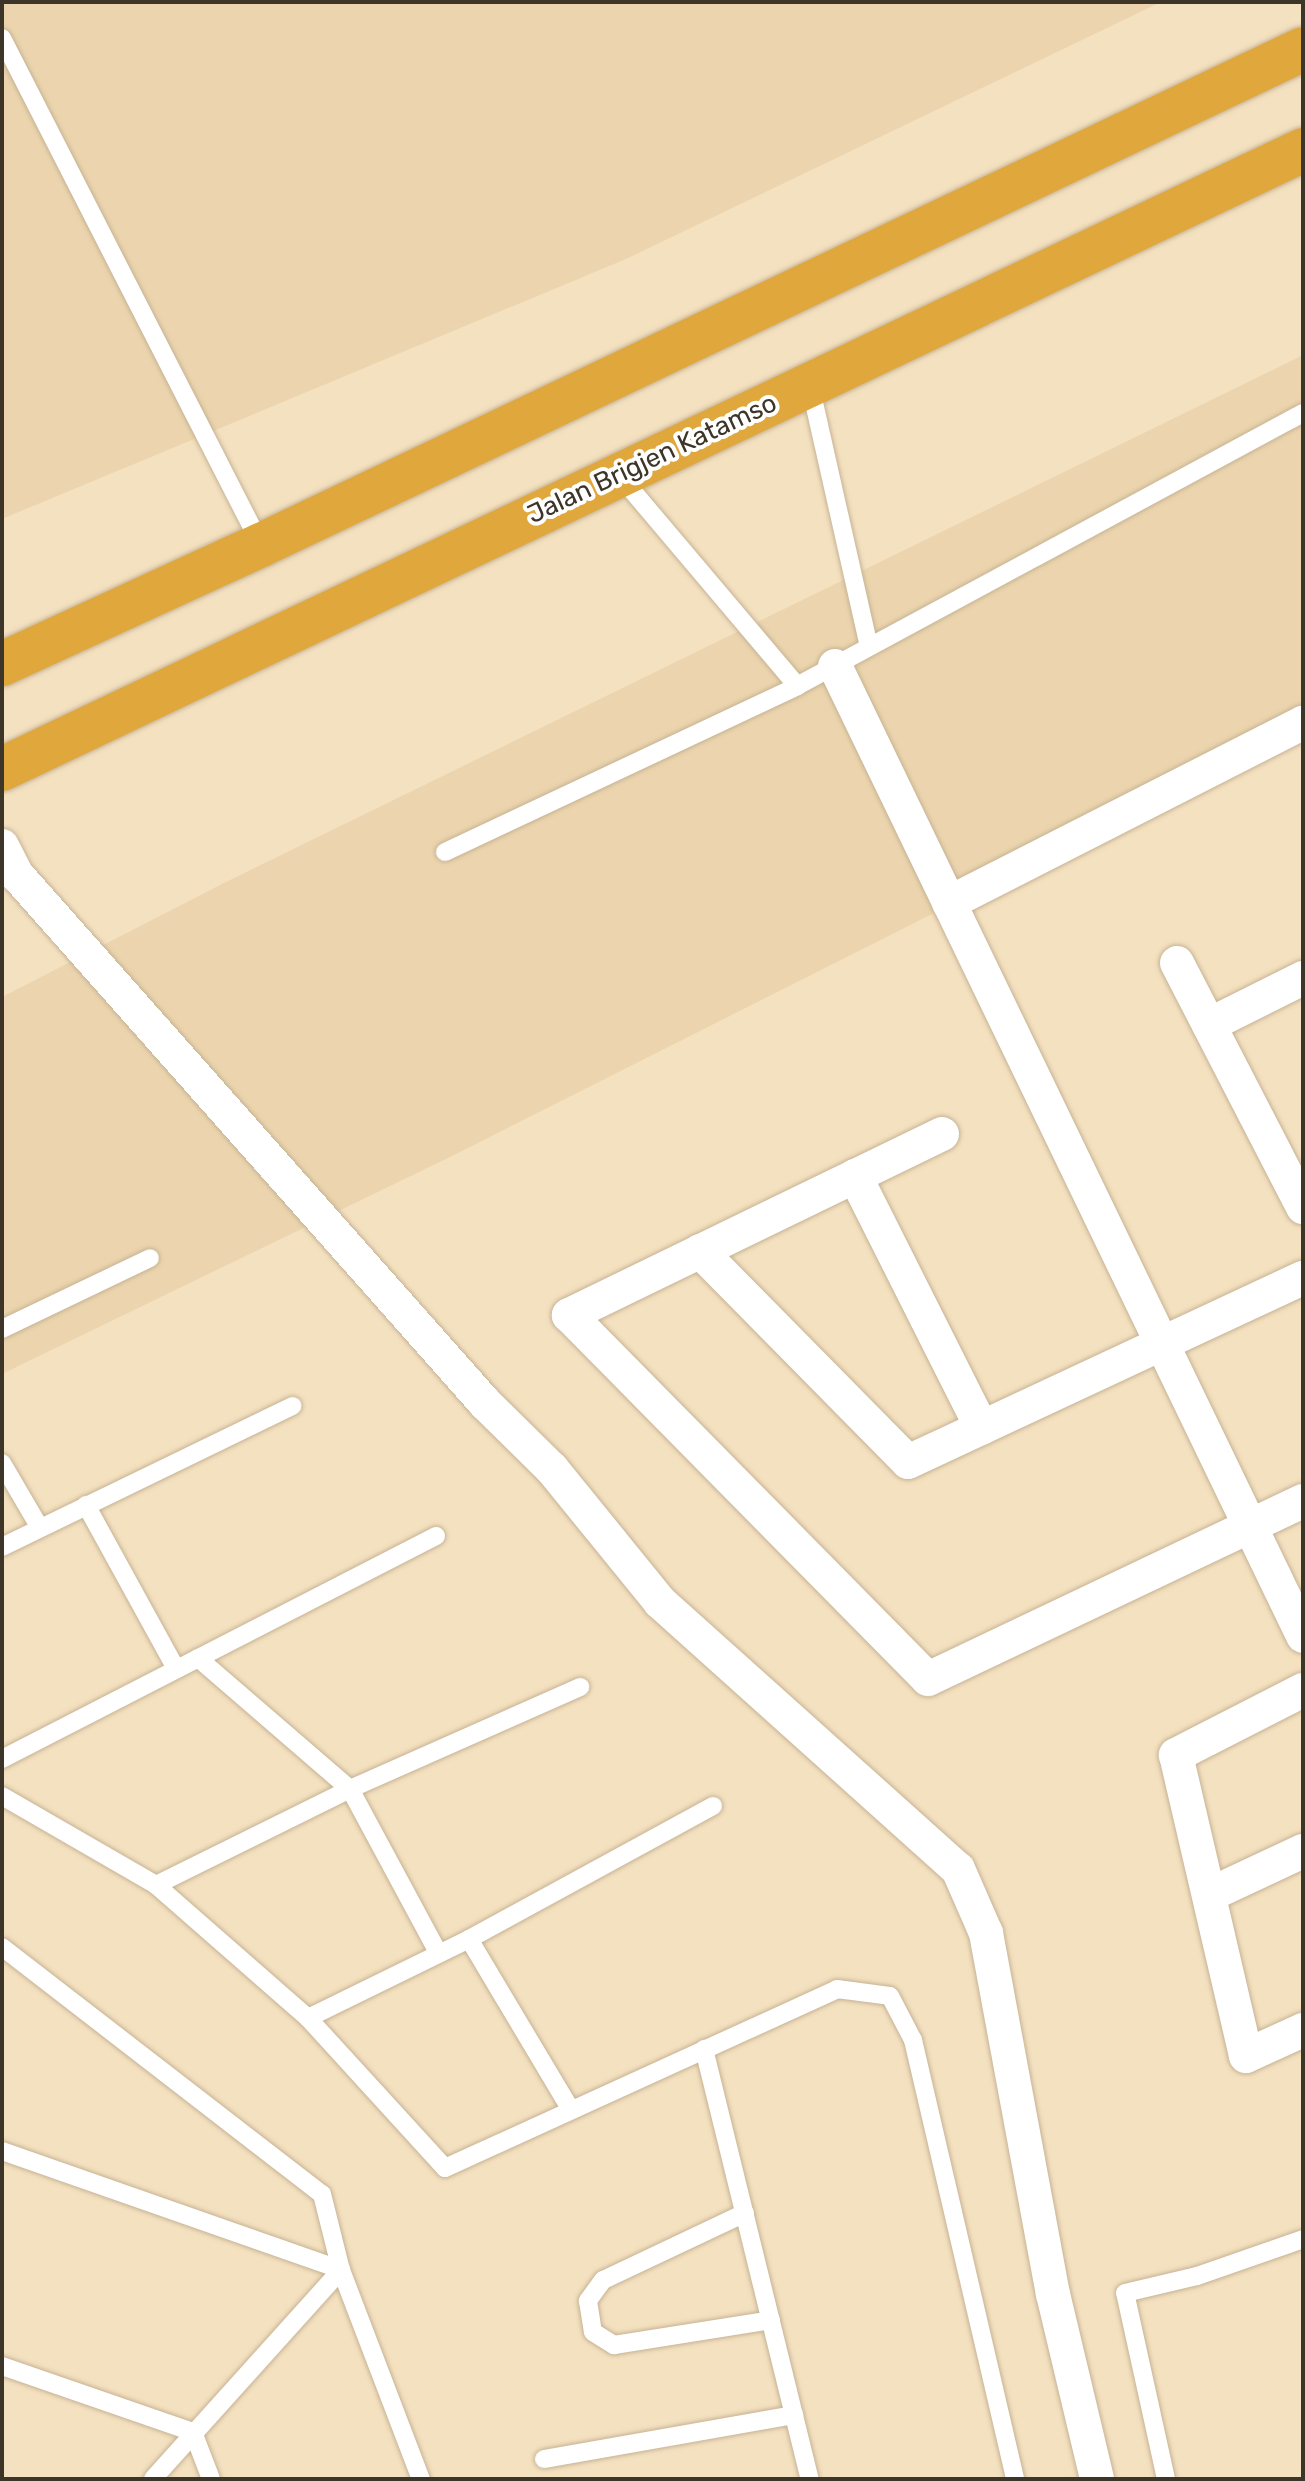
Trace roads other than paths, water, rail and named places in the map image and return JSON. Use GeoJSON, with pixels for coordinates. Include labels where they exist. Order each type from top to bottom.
{"type":"FeatureCollection","features":[{"type":"Feature","properties":{"kind":"highway"},"geometry":{"type":"LineString","coordinates":[[2,664],[261,545],[1303,49]]}},
{"type":"Feature","properties":{"kind":"highway","name":"Jalan Brigjen Katamso"},"geometry":{"type":"LineString","coordinates":[[2,769],[1303,150]]}},
{"type":"Feature","properties":{"kind":"street"},"geometry":{"type":"LineString","coordinates":[[835,666],[1164,1345],[1248,1528],[1303,1636]]}},
{"type":"Feature","properties":{"kind":"street"},"geometry":{"type":"LineString","coordinates":[[949,903],[1303,723]]}},
{"type":"Feature","properties":{"kind":"street"},"geometry":{"type":"LineString","coordinates":[[2,846],[17,875],[485,1403],[552,1469],[660,1602],[958,1869],[986,1933],[1053,2294],[1097,2479]]}},
{"type":"Feature","properties":{"kind":"street"},"geometry":{"type":"LineString","coordinates":[[1177,963],[1303,1207]]}},
{"type":"Feature","properties":{"kind":"street"},"geometry":{"type":"LineString","coordinates":[[1209,1025],[1303,978]]}},
{"type":"Feature","properties":{"kind":"street"},"geometry":{"type":"LineString","coordinates":[[942,1134],[569,1315],[928,1679],[1303,1501]]}},
{"type":"Feature","properties":{"kind":"street"},"geometry":{"type":"LineString","coordinates":[[855,1176],[982,1428]]}},
{"type":"Feature","properties":{"kind":"street"},"geometry":{"type":"LineString","coordinates":[[700,1251],[908,1462],[1303,1278]]}},
{"type":"Feature","properties":{"kind":"street"},"geometry":{"type":"LineString","coordinates":[[1303,1690],[1176,1755],[1211,1894],[1246,2056],[1303,2030]]}},
{"type":"Feature","properties":{"kind":"street"},"geometry":{"type":"LineString","coordinates":[[1211,1894],[1303,1851]]}},
{"type":"Feature","properties":{"kind":"lane"},"geometry":{"type":"LineString","coordinates":[[2,38],[261,545]]}},
{"type":"Feature","properties":{"kind":"lane"},"geometry":{"type":"LineString","coordinates":[[810,385],[869,646]]}},
{"type":"Feature","properties":{"kind":"lane"},"geometry":{"type":"LineString","coordinates":[[445,852],[797,686],[1303,413]]}},
{"type":"Feature","properties":{"kind":"lane"},"geometry":{"type":"LineString","coordinates":[[619,475],[797,686]]}},
{"type":"Feature","properties":{"kind":"lane"},"geometry":{"type":"LineString","coordinates":[[2,1329],[150,1258]]}},
{"type":"Feature","properties":{"kind":"lane"},"geometry":{"type":"LineString","coordinates":[[2,1547],[293,1406]]}},
{"type":"Feature","properties":{"kind":"lane"},"geometry":{"type":"LineString","coordinates":[[2,1463],[40,1528]]}},
{"type":"Feature","properties":{"kind":"lane"},"geometry":{"type":"LineString","coordinates":[[86,1505],[176,1669]]}},
{"type":"Feature","properties":{"kind":"lane"},"geometry":{"type":"LineString","coordinates":[[2,1759],[436,1536]]}},
{"type":"Feature","properties":{"kind":"lane"},"geometry":{"type":"LineString","coordinates":[[198,1658],[350,1789],[439,1954]]}},
{"type":"Feature","properties":{"kind":"lane"},"geometry":{"type":"LineString","coordinates":[[156,1885],[350,1789],[580,1687]]}},
{"type":"Feature","properties":{"kind":"lane"},"geometry":{"type":"LineString","coordinates":[[2,1796],[156,1885],[308,2018],[445,2168],[837,1989],[890,1996],[913,2040],[1015,2479]]}},
{"type":"Feature","properties":{"kind":"lane"},"geometry":{"type":"LineString","coordinates":[[308,2018],[469,1939],[713,1806]]}},
{"type":"Feature","properties":{"kind":"lane"},"geometry":{"type":"LineString","coordinates":[[469,1939],[571,2110]]}},
{"type":"Feature","properties":{"kind":"lane"},"geometry":{"type":"LineString","coordinates":[[2,1947],[322,2194],[341,2270],[421,2479]]}},
{"type":"Feature","properties":{"kind":"lane"},"geometry":{"type":"LineString","coordinates":[[704,2049],[810,2479]]}},
{"type":"Feature","properties":{"kind":"lane"},"geometry":{"type":"LineString","coordinates":[[2,2151],[341,2270]]}},
{"type":"Feature","properties":{"kind":"lane"},"geometry":{"type":"LineString","coordinates":[[745,2213],[603,2280],[588,2301],[593,2332],[614,2345],[771,2320]]}},
{"type":"Feature","properties":{"kind":"lane"},"geometry":{"type":"LineString","coordinates":[[1166,2479],[1125,2293],[1197,2276],[1303,2239]]}},
{"type":"Feature","properties":{"kind":"lane"},"geometry":{"type":"LineString","coordinates":[[153,2479],[341,2270]]}},
{"type":"Feature","properties":{"kind":"lane"},"geometry":{"type":"LineString","coordinates":[[2,2366],[193,2432],[211,2479]]}},
{"type":"Feature","properties":{"kind":"lane"},"geometry":{"type":"LineString","coordinates":[[544,2459],[794,2415]]}}]}
